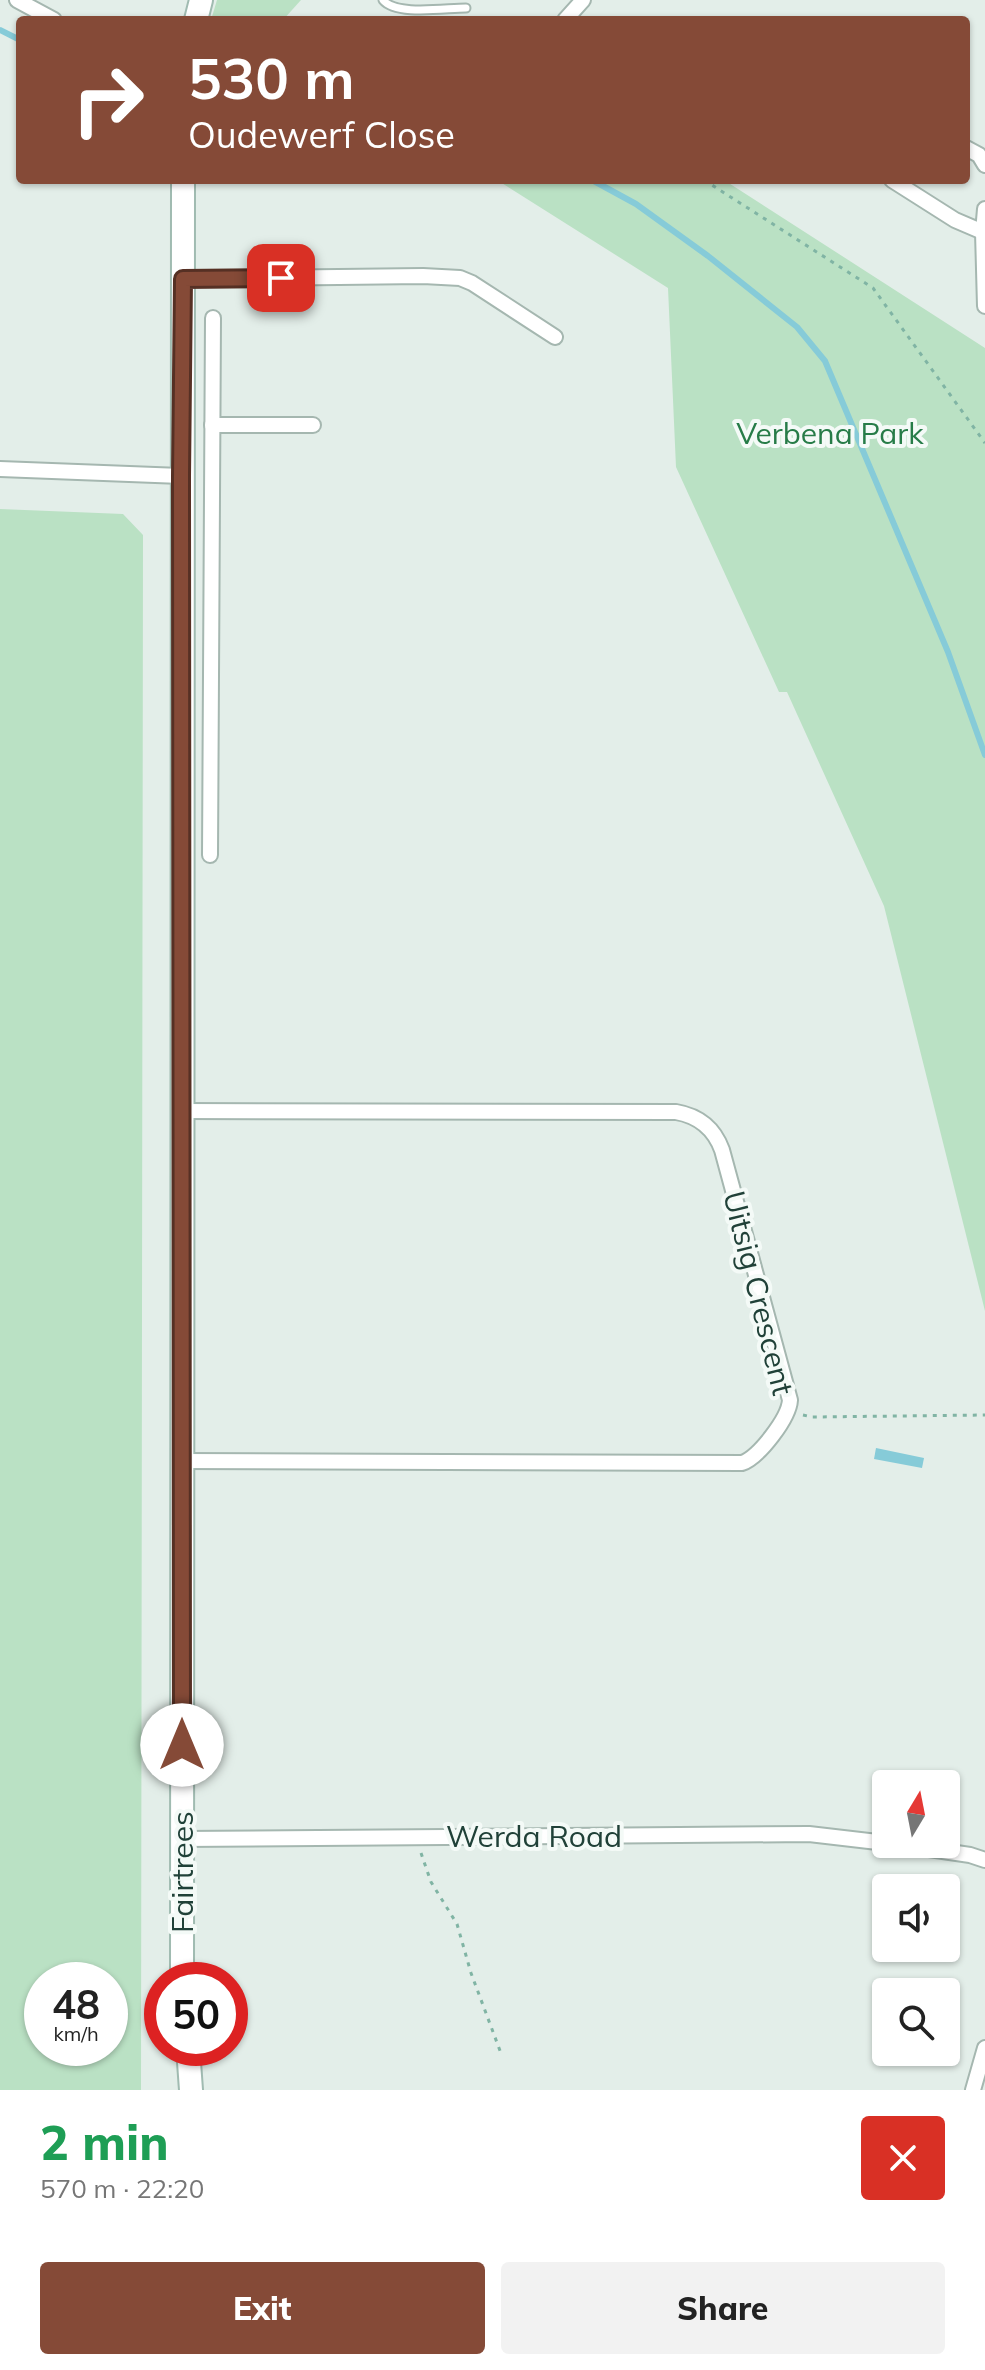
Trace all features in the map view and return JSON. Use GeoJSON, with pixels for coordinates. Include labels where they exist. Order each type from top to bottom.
{"type":"FeatureCollection","features":[{"type":"Feature","properties":{"kind":"main road","name":"Fairtrees"},"geometry":{"type":"LineString","coordinates":[[182,1962],[183,184]]}},
{"type":"Feature","properties":{"kind":"main road"},"geometry":{"type":"LineString","coordinates":[[178,2090],[179,2066]]}},
{"type":"Feature","properties":{"kind":"main road"},"geometry":{"type":"LineString","coordinates":[[189,2066],[191,2090]]}},
{"type":"Feature","properties":{"kind":"street"},"geometry":{"type":"LineString","coordinates":[[17,0],[47,16]]}},
{"type":"Feature","properties":{"kind":"street"},"geometry":{"type":"LineString","coordinates":[[569,16],[583,0]]}},
{"type":"Feature","properties":{"kind":"street"},"geometry":{"type":"LineString","coordinates":[[970,150],[979,155],[985,165]]}},
{"type":"Feature","properties":{"kind":"street"},"geometry":{"type":"LineString","coordinates":[[898,184],[955,220],[983,232]]}},
{"type":"Feature","properties":{"kind":"street"},"geometry":{"type":"LineString","coordinates":[[985,209],[985,306]]}},
{"type":"Feature","properties":{"kind":"street"},"geometry":{"type":"LineString","coordinates":[[183,279],[460,278],[490,293],[555,337]]}},
{"type":"Feature","properties":{"kind":"street"},"geometry":{"type":"LineString","coordinates":[[210,855],[213,318]]}},
{"type":"Feature","properties":{"kind":"street"},"geometry":{"type":"LineString","coordinates":[[212,425],[313,425]]}},
{"type":"Feature","properties":{"kind":"street"},"geometry":{"type":"LineString","coordinates":[[0,469],[181,476]]}},
{"type":"Feature","properties":{"kind":"street"},"geometry":{"type":"LineString","coordinates":[[182,723],[211,722]]}},
{"type":"Feature","properties":{"kind":"street","name":"Uitsig Crescent"},"geometry":{"type":"LineString","coordinates":[[181,1461],[742,1463],[755,1456],[788,1412],[789,1394],[722,1150],[709,1127],[694,1117],[676,1112],[182,1111]]}},
{"type":"Feature","properties":{"kind":"street","name":"Werda Road"},"geometry":{"type":"LineString","coordinates":[[182,1839],[809,1834],[872,1841]]}},
{"type":"Feature","properties":{"kind":"street"},"geometry":{"type":"LineString","coordinates":[[960,1854],[985,1860]]}},
{"type":"Feature","properties":{"kind":"street"},"geometry":{"type":"LineString","coordinates":[[973,2090],[985,2048]]}},
{"type":"Feature","properties":{"kind":"lane"},"geometry":{"type":"LineString","coordinates":[[383,0],[391,7],[409,9],[466,8]]}},
{"type":"Feature","properties":{"kind":"lane"},"geometry":{"type":"LineString","coordinates":[[409,9],[409,16]]}},
{"type":"Feature","properties":{"kind":"path"},"geometry":{"type":"LineString","coordinates":[[710,184],[873,288],[985,443]]}},
{"type":"Feature","properties":{"kind":"path"},"geometry":{"type":"LineString","coordinates":[[788,1412],[812,1417],[985,1415]]}},
{"type":"Feature","properties":{"kind":"path"},"geometry":{"type":"LineString","coordinates":[[419,1837],[422,1859],[431,1882],[457,1924],[471,1973],[502,2056]]}},
{"type":"Feature","properties":{"kind":"green space"},"geometry":{"type":"Polygon","coordinates":[[[217,0],[301,0],[287,16],[212,16],[217,0]]]}},
{"type":"Feature","properties":{"kind":"green space","name":"Verbena Park"},"geometry":{"type":"Polygon","coordinates":[[[503,184],[730,184],[985,348],[985,1311],[884,906],[787,692],[779,692],[676,467],[668,288],[503,184]]]}},
{"type":"Feature","properties":{"kind":"green space"},"geometry":{"type":"Polygon","coordinates":[[[0,509],[123,514],[143,535],[141,2090],[0,2090],[0,509]]]}},
{"type":"Feature","properties":{"kind":"water"},"geometry":{"type":"Polygon","coordinates":[[[876,1448],[924,1458],[922,1468],[874,1459],[876,1448]]]}},
{"type":"Feature","properties":{"kind":"waterway"},"geometry":{"type":"LineString","coordinates":[[0,30],[16,38]]}},
{"type":"Feature","properties":{"kind":"waterway"},"geometry":{"type":"LineString","coordinates":[[599,184],[636,204],[708,256],[797,327],[825,361],[948,652],[985,755]]}},
{"type":"Feature","properties":{"kind":"route"},"geometry":{"type":"LineString","coordinates":[[182,1745],[183,279],[281,278]]}}]}
